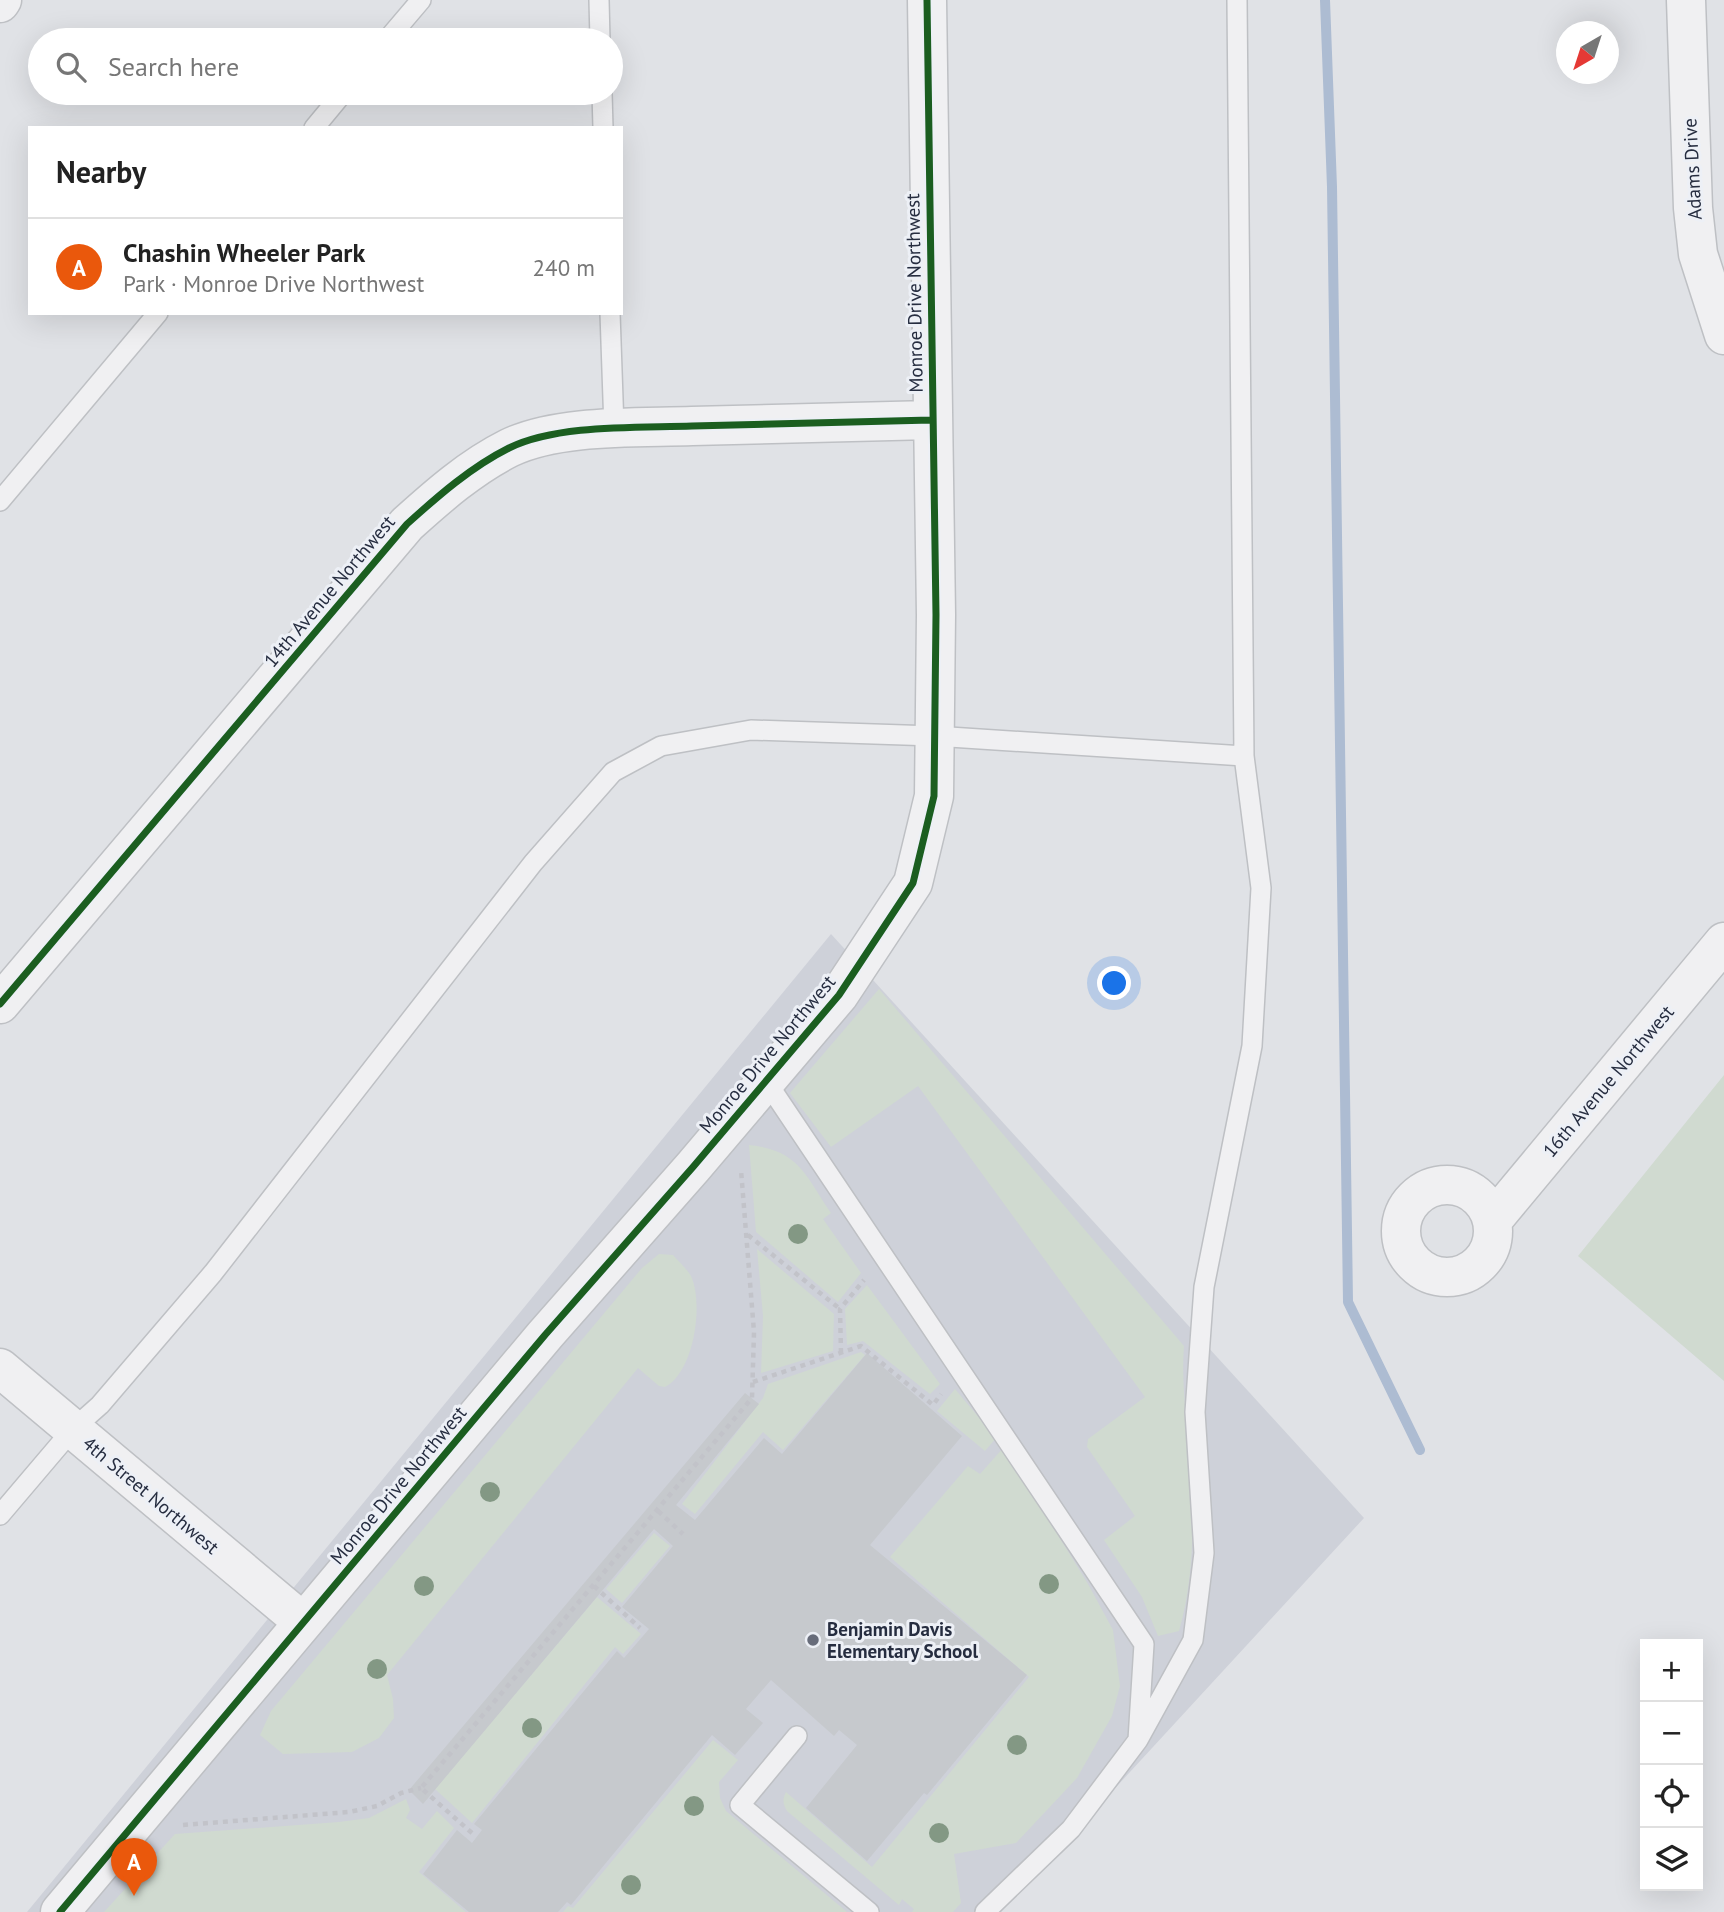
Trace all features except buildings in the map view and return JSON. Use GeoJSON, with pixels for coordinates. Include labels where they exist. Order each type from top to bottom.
{"type":"FeatureCollection","features":[{"type":"Feature","properties":{"kind":"street","name":"Monroe Drive Northwest"},"geometry":{"type":"LineString","coordinates":[[60,1912],[545,1335],[839,995],[913,883],[934,796],[936,615],[931,420],[927,0]]}},
{"type":"Feature","properties":{"kind":"street","name":"Adams Drive"},"geometry":{"type":"LineString","coordinates":[[1686,0],[1694,220],[1698,254],[1724,335]]}},
{"type":"Feature","properties":{"kind":"street","name":"14th Avenue Northwest"},"geometry":{"type":"LineString","coordinates":[[5,989],[407,524],[440,494],[477,467],[511,447],[554,434],[614,428],[931,420]]}},
{"type":"Feature","properties":{"kind":"street","name":"16th Avenue Northwest"},"geometry":{"type":"LineString","coordinates":[[1492,1221],[1724,942]]}},
{"type":"Feature","properties":{"kind":"street","name":"4th Street Northwest"},"geometry":{"type":"LineString","coordinates":[[0,1368],[303,1622]]}},
{"type":"Feature","properties":{"kind":"lane"},"geometry":{"type":"LineString","coordinates":[[397,28],[421,0]]}},
{"type":"Feature","properties":{"kind":"lane"},"geometry":{"type":"LineString","coordinates":[[599,0],[600,28]]}},
{"type":"Feature","properties":{"kind":"lane"},"geometry":{"type":"LineString","coordinates":[[985,1912],[1072,1829],[1138,1740],[1193,1640],[1204,1553],[1195,1412],[1204,1287],[1252,1046],[1261,888],[1244,756],[1237,0]]}},
{"type":"Feature","properties":{"kind":"lane"},"geometry":{"type":"LineString","coordinates":[[316,126],[333,105]]}},
{"type":"Feature","properties":{"kind":"lane"},"geometry":{"type":"LineString","coordinates":[[602,105],[603,126]]}},
{"type":"Feature","properties":{"kind":"lane"},"geometry":{"type":"LineString","coordinates":[[0,501],[156,315]]}},
{"type":"Feature","properties":{"kind":"lane"},"geometry":{"type":"LineString","coordinates":[[610,315],[614,428]]}},
{"type":"Feature","properties":{"kind":"lane"},"geometry":{"type":"LineString","coordinates":[[0,1515],[73,1429],[100,1405],[213,1273],[533,863],[613,772],[661,746],[751,730],[934,736],[1244,756]]}},
{"type":"Feature","properties":{"kind":"lane"},"geometry":{"type":"LineString","coordinates":[[766,1081],[1144,1644],[1138,1740]]}},
{"type":"Feature","properties":{"kind":"lane"},"geometry":{"type":"LineString","coordinates":[[797,1736],[740,1805],[869,1912]]}},
{"type":"Feature","properties":{"kind":"path"},"geometry":{"type":"LineString","coordinates":[[172,1826],[349,1812],[377,1806],[401,1793],[421,1788],[658,1511],[752,1398],[754,1332],[740,1157]]}},
{"type":"Feature","properties":{"kind":"path"},"geometry":{"type":"LineString","coordinates":[[747,1234],[840,1309]]}},
{"type":"Feature","properties":{"kind":"path"},"geometry":{"type":"LineString","coordinates":[[841,1353],[840,1309],[869,1274]]}},
{"type":"Feature","properties":{"kind":"path"},"geometry":{"type":"LineString","coordinates":[[753,1382],[861,1346],[933,1405],[949,1384]]}},
{"type":"Feature","properties":{"kind":"path"},"geometry":{"type":"LineString","coordinates":[[658,1511],[683,1534]]}},
{"type":"Feature","properties":{"kind":"path"},"geometry":{"type":"LineString","coordinates":[[594,1586],[640,1628]]}},
{"type":"Feature","properties":{"kind":"path"},"geometry":{"type":"LineString","coordinates":[[421,1788],[472,1833]]}},
{"type":"Feature","properties":{"kind":"shaded area"},"geometry":{"type":"Polygon","coordinates":[[[831,934],[1364,1518],[1001,1912],[27,1912],[831,934]]]}},
{"type":"Feature","properties":{"kind":"shaded area"},"geometry":{"type":"Polygon","coordinates":[[[879,989],[1184,1346],[1192,1524],[1191,1567],[1179,1631],[1158,1636],[1142,1597],[1104,1540],[1135,1516],[1087,1447],[1088,1439],[1145,1397],[918,1086],[831,1147],[790,1093],[879,989]]]}},
{"type":"Feature","properties":{"kind":"shaded area"},"geometry":{"type":"Polygon","coordinates":[[[1724,1075],[1724,1381],[1578,1256],[1724,1075]]]}},
{"type":"Feature","properties":{"kind":"shaded area"},"geometry":{"type":"Polygon","coordinates":[[[749,1145],[779,1152],[790,1159],[807,1176],[831,1213],[823,1219],[861,1273],[838,1302],[756,1232],[749,1145]]]}},
{"type":"Feature","properties":{"kind":"shaded area"},"geometry":{"type":"Polygon","coordinates":[[[757,1249],[834,1314],[833,1351],[761,1373],[763,1316],[757,1249]]]}},
{"type":"Feature","properties":{"kind":"shaded area"},"geometry":{"type":"Polygon","coordinates":[[[659,1254],[673,1255],[691,1276],[695,1288],[694,1336],[683,1367],[675,1379],[665,1387],[659,1386],[638,1368],[387,1675],[394,1718],[379,1738],[352,1752],[283,1754],[260,1735],[271,1711],[642,1268],[659,1254]]]}},
{"type":"Feature","properties":{"kind":"shaded area"},"geometry":{"type":"Polygon","coordinates":[[[867,1285],[940,1384],[930,1394],[863,1341],[847,1345],[845,1309],[867,1285]]]}},
{"type":"Feature","properties":{"kind":"shaded area"},"geometry":{"type":"Polygon","coordinates":[[[861,1352],[865,1355],[783,1450],[763,1432],[695,1514],[682,1504],[763,1398],[768,1384],[861,1352]]]}},
{"type":"Feature","properties":{"kind":"shaded area"},"geometry":{"type":"Polygon","coordinates":[[[955,1389],[996,1438],[985,1451],[937,1411],[955,1389]]]}},
{"type":"Feature","properties":{"kind":"shaded area"},"geometry":{"type":"Polygon","coordinates":[[[1004,1447],[1113,1630],[1120,1686],[1112,1716],[1077,1778],[1016,1843],[954,1854],[961,1903],[953,1912],[912,1912],[914,1909],[902,1899],[899,1905],[787,1811],[784,1797],[786,1792],[872,1867],[1029,1677],[890,1557],[968,1466],[980,1474],[1004,1447]]]}},
{"type":"Feature","properties":{"kind":"shaded area"},"geometry":{"type":"Polygon","coordinates":[[[654,1533],[670,1546],[622,1603],[606,1589],[654,1533]]]}},
{"type":"Feature","properties":{"kind":"shaded area"},"geometry":{"type":"Polygon","coordinates":[[[597,1597],[641,1634],[623,1654],[615,1647],[472,1823],[435,1789],[597,1597]]]}},
{"type":"Feature","properties":{"kind":"shaded area"},"geometry":{"type":"Polygon","coordinates":[[[713,1740],[738,1760],[719,1782],[720,1798],[726,1811],[847,1912],[563,1912],[568,1906],[573,1908],[713,1740]]]}},
{"type":"Feature","properties":{"kind":"shaded area"},"geometry":{"type":"Polygon","coordinates":[[[406,1799],[410,1810],[406,1818],[422,1829],[437,1811],[454,1828],[419,1872],[466,1912],[104,1912],[175,1834],[369,1818],[406,1799]]]}},
{"type":"Feature","properties":{"kind":"waterway"},"geometry":{"type":"LineString","coordinates":[[1325,0],[1332,187],[1348,1302],[1420,1450]]}},
{"type":"Feature","properties":{"kind":"cycle path"},"geometry":{"type":"LineString","coordinates":[[60,1912],[545,1335],[839,995],[913,883],[934,796],[936,615],[927,0]]}},
{"type":"Feature","properties":{"kind":"cycle path"},"geometry":{"type":"LineString","coordinates":[[0,1004],[407,524],[481,464],[529,440],[574,431],[931,420]]}},
{"type":"Feature","properties":{"kind":"place","name":"Benjamin Davis Elementary School"},"geometry":{"type":"Point","coordinates":[813,1640]}},
{"type":"Feature","properties":{"kind":"place","name":"Chashin Wheeler Park"},"geometry":{"type":"Point","coordinates":[134,1896]}}]}
